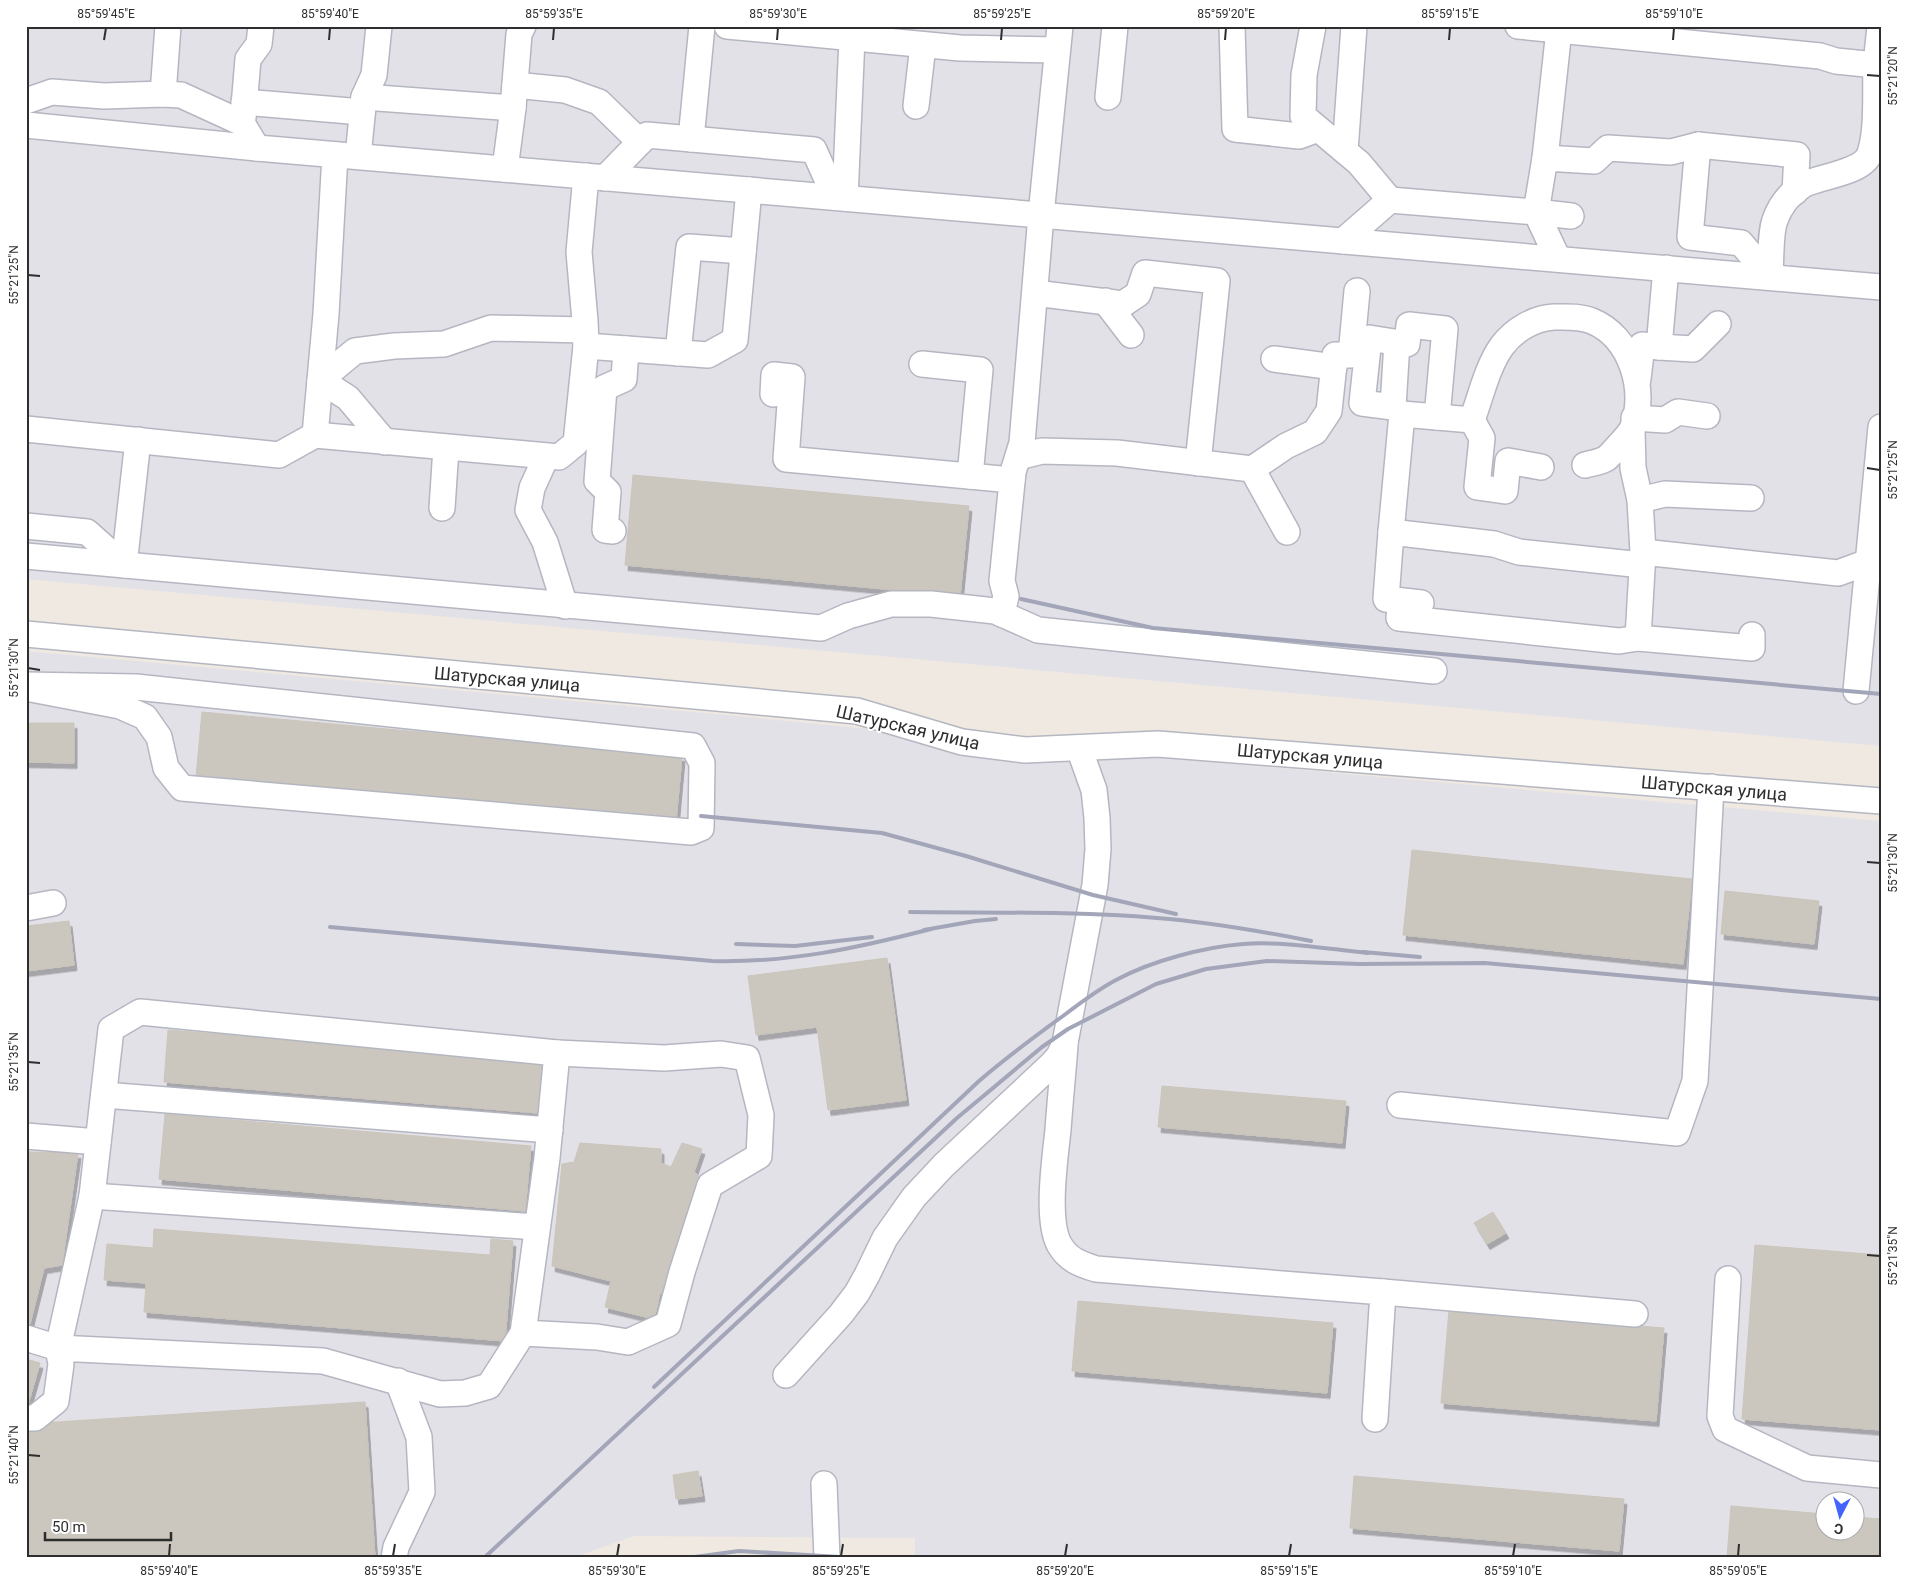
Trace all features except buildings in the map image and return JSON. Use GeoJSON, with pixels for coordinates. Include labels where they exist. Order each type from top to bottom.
{"type":"FeatureCollection","features":[{"type":"Feature","properties":{"kind":"street"},"geometry":{"type":"LineString","coordinates":[[163,94],[168,26]]}},
{"type":"Feature","properties":{"kind":"street"},"geometry":{"type":"LineString","coordinates":[[257,148],[243,112],[248,59],[259,44],[261,26]]}},
{"type":"Feature","properties":{"kind":"street"},"geometry":{"type":"LineString","coordinates":[[315,436],[326,314],[346,156],[374,75],[379,26]]}},
{"type":"Feature","properties":{"kind":"street"},"geometry":{"type":"LineString","coordinates":[[505,169],[519,34],[523,26]]}},
{"type":"Feature","properties":{"kind":"street"},"geometry":{"type":"LineString","coordinates":[[691,139],[702,26]]}},
{"type":"Feature","properties":{"kind":"street"},"geometry":{"type":"LineString","coordinates":[[727,26],[960,48],[1058,38],[1022,443],[1015,468],[1002,581],[1006,596],[1002,614]]}},
{"type":"Feature","properties":{"kind":"street"},"geometry":{"type":"LineString","coordinates":[[1108,97],[1115,26]]}},
{"type":"Feature","properties":{"kind":"street"},"geometry":{"type":"LineString","coordinates":[[1232,26],[1235,129],[1299,136],[1318,129]]}},
{"type":"Feature","properties":{"kind":"street"},"geometry":{"type":"LineString","coordinates":[[1313,26],[1304,75],[1303,116],[1359,163],[1390,200]]}},
{"type":"Feature","properties":{"kind":"street"},"geometry":{"type":"LineString","coordinates":[[1345,152],[1354,26]]}},
{"type":"Feature","properties":{"kind":"street"},"geometry":{"type":"LineString","coordinates":[[1518,26],[1820,56],[1836,61],[1876,65]]}},
{"type":"Feature","properties":{"kind":"street"},"geometry":{"type":"LineString","coordinates":[[1770,277],[1774,222],[1784,201],[1803,186],[1828,176],[1853,170],[1870,155],[1874,130],[1876,65],[1880,26]]}},
{"type":"Feature","properties":{"kind":"street"},"geometry":{"type":"LineString","coordinates":[[1558,259],[1536,212],[1545,158],[1559,30]]}},
{"type":"Feature","properties":{"kind":"street"},"geometry":{"type":"LineString","coordinates":[[840,198],[852,38]]}},
{"type":"Feature","properties":{"kind":"street"},"geometry":{"type":"LineString","coordinates":[[916,106],[923,45]]}},
{"type":"Feature","properties":{"kind":"street"},"geometry":{"type":"LineString","coordinates":[[26,101],[52,92],[104,96],[163,94],[181,95],[243,112],[514,96],[565,90],[599,102],[640,142]]}},
{"type":"Feature","properties":{"kind":"street"},"geometry":{"type":"LineString","coordinates":[[26,125],[346,156],[840,198],[941,198],[1041,215],[1881,286]]}},
{"type":"Feature","properties":{"kind":"street"},"geometry":{"type":"LineString","coordinates":[[26,429],[279,455],[315,436],[559,457],[576,443],[586,338],[579,252],[596,177],[647,135],[814,150],[840,198]]}},
{"type":"Feature","properties":{"kind":"street"},"geometry":{"type":"LineString","coordinates":[[1545,158],[1594,161],[1608,148],[1671,152],[1698,145],[1797,154],[1795,192]]}},
{"type":"Feature","properties":{"kind":"street"},"geometry":{"type":"LineString","coordinates":[[1698,145],[1690,237],[1741,244],[1770,277]]}},
{"type":"Feature","properties":{"kind":"street"},"geometry":{"type":"LineString","coordinates":[[320,380],[355,351],[394,346],[444,344],[491,328],[586,338],[626,349],[708,355],[735,340],[749,190]]}},
{"type":"Feature","properties":{"kind":"street"},"geometry":{"type":"LineString","coordinates":[[1342,241],[1390,200],[1570,216]]}},
{"type":"Feature","properties":{"kind":"street"},"geometry":{"type":"LineString","coordinates":[[678,353],[689,247],[743,250]]}},
{"type":"Feature","properties":{"kind":"street"},"geometry":{"type":"LineString","coordinates":[[1658,347],[1666,268]]}},
{"type":"Feature","properties":{"kind":"street"},"geometry":{"type":"LineString","coordinates":[[1035,293],[1124,304],[1138,294],[1145,273],[1217,280],[1198,463]]}},
{"type":"Feature","properties":{"kind":"street"},"geometry":{"type":"LineString","coordinates":[[773,394],[774,375],[792,377],[786,459],[970,476],[1015,468],[1042,451],[1117,454],[1252,469],[1286,446],[1315,432],[1329,412],[1335,356],[1351,355],[1357,291]]}},
{"type":"Feature","properties":{"kind":"street"},"geometry":{"type":"LineString","coordinates":[[1105,301],[1132,335]]}},
{"type":"Feature","properties":{"kind":"street"},"geometry":{"type":"LineString","coordinates":[[1508,461],[1505,491],[1477,487],[1477,429],[1490,372],[1503,345],[1526,324],[1547,318],[1570,317],[1591,321],[1607,329],[1631,362],[1637,384]]}},
{"type":"Feature","properties":{"kind":"street"},"geometry":{"type":"LineString","coordinates":[[1638,638],[1643,559],[1631,491],[1633,424],[1642,345],[1693,350],[1718,324]]}},
{"type":"Feature","properties":{"kind":"street"},"geometry":{"type":"LineString","coordinates":[[1437,417],[1445,329],[1409,325],[1407,344],[1369,338],[1362,403],[1437,417],[1477,429],[1508,461],[1541,467]]}},
{"type":"Feature","properties":{"kind":"street"},"geometry":{"type":"LineString","coordinates":[[1396,342],[1398,410],[1386,599],[1411,602],[1399,618],[1619,641],[1638,638],[1752,648],[1752,635]]}},
{"type":"Feature","properties":{"kind":"street"},"geometry":{"type":"LineString","coordinates":[[613,531],[605,530],[608,492],[597,481],[604,388],[623,388],[626,349]]}},
{"type":"Feature","properties":{"kind":"street"},"geometry":{"type":"LineString","coordinates":[[1274,360],[1334,367]]}},
{"type":"Feature","properties":{"kind":"street"},"geometry":{"type":"LineString","coordinates":[[922,364],[980,370],[970,476]]}},
{"type":"Feature","properties":{"kind":"street"},"geometry":{"type":"LineString","coordinates":[[320,380],[348,398],[385,442]]}},
{"type":"Feature","properties":{"kind":"street"},"geometry":{"type":"LineString","coordinates":[[1585,465],[1606,459],[1633,424],[1665,420],[1678,412],[1707,416]]}},
{"type":"Feature","properties":{"kind":"street"},"geometry":{"type":"LineString","coordinates":[[1856,691],[1872,614],[1873,552],[1881,427]]}},
{"type":"Feature","properties":{"kind":"street"},"geometry":{"type":"LineString","coordinates":[[124,565],[138,440]]}},
{"type":"Feature","properties":{"kind":"street"},"geometry":{"type":"LineString","coordinates":[[442,508],[446,448]]}},
{"type":"Feature","properties":{"kind":"street"},"geometry":{"type":"LineString","coordinates":[[546,457],[532,488],[528,510],[545,542],[565,606]]}},
{"type":"Feature","properties":{"kind":"street"},"geometry":{"type":"LineString","coordinates":[[1252,469],[1287,532]]}},
{"type":"Feature","properties":{"kind":"street"},"geometry":{"type":"LineString","coordinates":[[1631,491],[1751,498]]}},
{"type":"Feature","properties":{"kind":"street"},"geometry":{"type":"LineString","coordinates":[[26,526],[86,532],[124,565]]}},
{"type":"Feature","properties":{"kind":"street"},"geometry":{"type":"LineString","coordinates":[[1391,532],[1494,544],[1519,552],[1838,573],[1873,552]]}},
{"type":"Feature","properties":{"kind":"street"},"geometry":{"type":"LineString","coordinates":[[26,556],[821,628],[848,616],[891,604],[931,604],[981,609],[1002,614],[1038,630],[1434,672]]}},
{"type":"Feature","properties":{"kind":"street","name":"Шатурская улица"},"geometry":{"type":"LineString","coordinates":[[26,634],[857,711],[962,742],[1025,750],[1158,744],[1881,801]]}},
{"type":"Feature","properties":{"kind":"street"},"geometry":{"type":"LineString","coordinates":[[26,687],[136,687],[693,746],[702,763],[701,828],[691,832],[182,788],[166,768],[159,736],[145,716],[120,706],[26,687]]}},
{"type":"Feature","properties":{"kind":"street"},"geometry":{"type":"LineString","coordinates":[[1079,748],[1094,790],[1098,818],[1098,848],[1095,885],[1065,1043],[1054,1175],[1053,1214],[1055,1231],[1059,1243],[1068,1257],[1080,1264],[1096,1268],[1635,1314]]}},
{"type":"Feature","properties":{"kind":"street"},"geometry":{"type":"LineString","coordinates":[[1400,1105],[1677,1133],[1695,1082],[1711,788]]}},
{"type":"Feature","properties":{"kind":"street"},"geometry":{"type":"LineString","coordinates":[[26,908],[52,903]]}},
{"type":"Feature","properties":{"kind":"street"},"geometry":{"type":"LineString","coordinates":[[26,1418],[35,1418],[56,1401],[61,1364],[58,1348],[92,1196],[111,1029],[140,1012],[557,1053],[664,1058],[721,1054],[747,1058],[761,1116],[759,1156],[710,1186],[682,1272],[668,1324],[628,1342],[596,1337],[523,1333]]}},
{"type":"Feature","properties":{"kind":"street"},"geometry":{"type":"LineString","coordinates":[[786,1375],[857,1293],[885,1238],[914,1197],[944,1165],[1051,1065],[1059,1056],[1065,1043]]}},
{"type":"Feature","properties":{"kind":"street"},"geometry":{"type":"LineString","coordinates":[[26,1338],[58,1348],[324,1362],[440,1394],[465,1393],[489,1386],[523,1333],[550,1130],[557,1053]]}},
{"type":"Feature","properties":{"kind":"street"},"geometry":{"type":"LineString","coordinates":[[104,1095],[550,1130]]}},
{"type":"Feature","properties":{"kind":"street"},"geometry":{"type":"LineString","coordinates":[[26,1136],[98,1142]]}},
{"type":"Feature","properties":{"kind":"street"},"geometry":{"type":"LineString","coordinates":[[92,1196],[537,1227]]}},
{"type":"Feature","properties":{"kind":"street"},"geometry":{"type":"LineString","coordinates":[[1728,1279],[1720,1416],[1725,1430],[1807,1468],[1881,1475]]}},
{"type":"Feature","properties":{"kind":"street"},"geometry":{"type":"LineString","coordinates":[[1375,1419],[1383,1292]]}},
{"type":"Feature","properties":{"kind":"street"},"geometry":{"type":"LineString","coordinates":[[394,1558],[396,1547],[422,1492],[420,1437],[398,1381]]}},
{"type":"Feature","properties":{"kind":"street"},"geometry":{"type":"LineString","coordinates":[[824,1484],[827,1558]]}},
{"type":"Feature","properties":{"kind":"shaded area"},"geometry":{"type":"Polygon","coordinates":[[[26,26],[1881,26],[1881,746],[26,579],[26,26]]]}},
{"type":"Feature","properties":{"kind":"shaded area"},"geometry":{"type":"Polygon","coordinates":[[[26,651],[748,717],[1175,759],[1881,821],[1881,1558],[915,1558],[915,1538],[634,1536],[572,1558],[26,1558],[26,651]]]}},
{"type":"Feature","properties":{"kind":"railway"},"geometry":{"type":"LineString","coordinates":[[1021,599],[1153,628],[1881,694]]}},
{"type":"Feature","properties":{"kind":"railway"},"geometry":{"type":"LineString","coordinates":[[701,816],[882,833],[966,856],[1093,895],[1176,914]]}},
{"type":"Feature","properties":{"kind":"railway"},"geometry":{"type":"LineString","coordinates":[[910,912],[1064,913],[1157,918],[1234,927],[1311,941]]}},
{"type":"Feature","properties":{"kind":"railway"},"geometry":{"type":"LineString","coordinates":[[924,930],[996,919]]}},
{"type":"Feature","properties":{"kind":"railway"},"geometry":{"type":"LineString","coordinates":[[330,927],[712,961],[769,960],[796,957],[850,948],[931,929]]}},
{"type":"Feature","properties":{"kind":"railway"},"geometry":{"type":"LineString","coordinates":[[736,944],[795,946],[872,937]]}},
{"type":"Feature","properties":{"kind":"railway"},"geometry":{"type":"LineString","coordinates":[[654,1387],[979,1081],[1102,988],[1130,973],[1161,961],[1212,948],[1258,943],[1368,953]]}},
{"type":"Feature","properties":{"kind":"railway"},"geometry":{"type":"LineString","coordinates":[[1363,952],[1420,957]]}},
{"type":"Feature","properties":{"kind":"railway"},"geometry":{"type":"LineString","coordinates":[[484,1558],[957,1118],[1042,1047],[1068,1029],[1156,984],[1206,969],[1267,961],[1360,964],[1485,963],[1881,999]]}},
{"type":"Feature","properties":{"kind":"railway"},"geometry":{"type":"LineString","coordinates":[[687,1558],[739,1551],[856,1558]]}}]}
